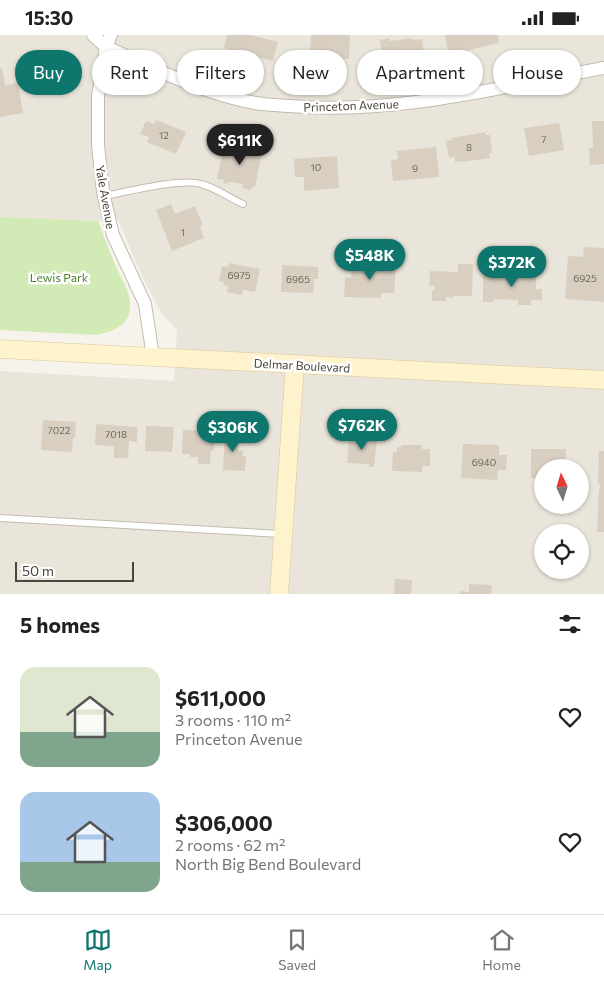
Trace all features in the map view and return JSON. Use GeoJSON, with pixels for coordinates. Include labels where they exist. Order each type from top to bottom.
{"type":"FeatureCollection","features":[{"type":"Feature","properties":{"kind":"main road","name":"Delmar Boulevard"},"geometry":{"type":"LineString","coordinates":[[0,349],[604,380]]}},
{"type":"Feature","properties":{"kind":"main road"},"geometry":{"type":"LineString","coordinates":[[279,594],[295,364]]}},
{"type":"Feature","properties":{"kind":"street"},"geometry":{"type":"LineString","coordinates":[[93,35],[106,47]]}},
{"type":"Feature","properties":{"kind":"street","name":"Yale Avenue"},"geometry":{"type":"LineString","coordinates":[[111,35],[106,47],[98,95],[98,145],[104,196],[113,235],[144,304],[153,357]]}},
{"type":"Feature","properties":{"kind":"street","name":"Princeton Avenue"},"geometry":{"type":"LineString","coordinates":[[106,47],[194,86],[255,103],[312,108],[366,107],[419,102],[604,68]]}},
{"type":"Feature","properties":{"kind":"lane"},"geometry":{"type":"LineString","coordinates":[[104,196],[164,185],[187,183],[200,184],[243,204]]}},
{"type":"Feature","properties":{"kind":"lane"},"geometry":{"type":"LineString","coordinates":[[0,518],[283,534]]}},
{"type":"Feature","properties":{"kind":"shaded area"},"geometry":{"type":"Polygon","coordinates":[[[0,35],[604,35],[604,594],[0,594],[0,371],[174,381],[177,330],[164,316],[154,300],[118,220],[98,221],[0,217],[0,35]]]}},
{"type":"Feature","properties":{"kind":"green space","name":"Lewis Park"},"geometry":{"type":"Polygon","coordinates":[[[0,217],[98,221],[130,300],[130,308],[125,321],[113,330],[96,335],[0,330],[0,217]]]}},
{"type":"Feature","properties":{"kind":"building"},"geometry":{"type":"Polygon","coordinates":[[[227,35],[250,35],[278,42],[276,50],[274,50],[273,61],[264,59],[264,50],[232,50],[224,48],[227,35]]]}},
{"type":"Feature","properties":{"kind":"building"},"geometry":{"type":"Polygon","coordinates":[[[311,35],[350,35],[349,59],[347,59],[347,50],[310,50],[311,35]]]}},
{"type":"Feature","properties":{"kind":"building"},"geometry":{"type":"Polygon","coordinates":[[[445,35],[498,35],[499,43],[469,50],[448,50],[445,35]]]}},
{"type":"Feature","properties":{"kind":"building"},"geometry":{"type":"Polygon","coordinates":[[[390,38],[390,41],[412,38],[412,40],[422,39],[423,50],[381,50],[380,40],[390,38]]]}},
{"type":"Feature","properties":{"kind":"building"},"geometry":{"type":"Polygon","coordinates":[[[0,68],[2,68],[5,85],[15,83],[15,95],[20,95],[23,113],[0,117],[0,68]]]}},
{"type":"Feature","properties":{"kind":"building"},"geometry":{"type":"Polygon","coordinates":[[[156,120],[186,132],[176,154],[147,142],[149,137],[140,134],[146,121],[154,124],[156,120]]]}},
{"type":"Feature","properties":{"kind":"building"},"geometry":{"type":"Polygon","coordinates":[[[592,121],[604,121],[604,164],[590,165],[589,148],[593,148],[592,121]]]}},
{"type":"Feature","properties":{"kind":"building"},"geometry":{"type":"Polygon","coordinates":[[[559,123],[564,150],[529,156],[524,128],[559,123]]]}},
{"type":"Feature","properties":{"kind":"building"},"geometry":{"type":"Polygon","coordinates":[[[486,132],[486,135],[490,135],[492,153],[489,153],[490,158],[455,162],[455,157],[449,158],[446,141],[452,140],[451,138],[486,132]]]}},
{"type":"Feature","properties":{"kind":"building"},"geometry":{"type":"Polygon","coordinates":[[[229,143],[257,149],[256,156],[261,157],[255,187],[252,187],[251,190],[242,188],[243,184],[228,182],[227,184],[223,183],[224,180],[217,179],[223,149],[228,150],[229,143]]]}},
{"type":"Feature","properties":{"kind":"building"},"geometry":{"type":"Polygon","coordinates":[[[436,147],[439,177],[393,181],[391,160],[398,159],[397,151],[436,147]]]}},
{"type":"Feature","properties":{"kind":"building"},"geometry":{"type":"Polygon","coordinates":[[[337,156],[339,188],[304,191],[304,177],[295,177],[294,159],[337,156]]]}},
{"type":"Feature","properties":{"kind":"building"},"geometry":{"type":"Polygon","coordinates":[[[171,204],[175,214],[195,206],[203,225],[200,226],[204,238],[172,251],[156,210],[171,204]]]}},
{"type":"Feature","properties":{"kind":"building"},"geometry":{"type":"Polygon","coordinates":[[[584,247],[604,248],[604,302],[565,299],[568,256],[583,257],[584,247]]]}},
{"type":"Feature","properties":{"kind":"building"},"geometry":{"type":"Polygon","coordinates":[[[229,263],[260,269],[255,292],[243,290],[242,295],[227,292],[228,286],[223,285],[224,282],[219,281],[222,266],[228,267],[229,263]]]}},
{"type":"Feature","properties":{"kind":"building"},"geometry":{"type":"Polygon","coordinates":[[[352,264],[396,266],[394,293],[381,293],[381,298],[344,297],[345,277],[351,278],[352,264]]]}},
{"type":"Feature","properties":{"kind":"building"},"geometry":{"type":"Polygon","coordinates":[[[458,264],[473,264],[472,296],[453,296],[453,298],[446,297],[446,301],[432,301],[432,290],[435,290],[435,286],[429,286],[430,271],[458,272],[458,264]]]}},
{"type":"Feature","properties":{"kind":"building"},"geometry":{"type":"Polygon","coordinates":[[[282,265],[318,267],[318,279],[314,279],[313,293],[281,292],[282,265]]]}},
{"type":"Feature","properties":{"kind":"building"},"geometry":{"type":"Polygon","coordinates":[[[514,273],[536,273],[536,289],[542,289],[542,300],[531,300],[531,305],[518,305],[518,300],[494,299],[494,302],[483,302],[483,275],[514,276],[514,273]]]}},
{"type":"Feature","properties":{"kind":"building"},"geometry":{"type":"Polygon","coordinates":[[[43,420],[76,422],[72,452],[41,450],[43,420]]]}},
{"type":"Feature","properties":{"kind":"building"},"geometry":{"type":"Polygon","coordinates":[[[96,424],[137,427],[137,442],[129,441],[128,458],[114,458],[114,446],[95,445],[96,424]]]}},
{"type":"Feature","properties":{"kind":"building"},"geometry":{"type":"Polygon","coordinates":[[[146,426],[174,427],[172,452],[145,451],[146,426]]]}},
{"type":"Feature","properties":{"kind":"building"},"geometry":{"type":"Polygon","coordinates":[[[183,430],[212,431],[212,433],[215,433],[214,451],[211,450],[210,464],[198,464],[198,457],[182,454],[183,430]]]}},
{"type":"Feature","properties":{"kind":"building"},"geometry":{"type":"Polygon","coordinates":[[[225,432],[239,432],[238,450],[243,451],[243,456],[246,456],[245,471],[223,470],[225,432]]]}},
{"type":"Feature","properties":{"kind":"building"},"geometry":{"type":"Polygon","coordinates":[[[349,438],[377,439],[374,467],[369,467],[369,464],[347,463],[349,438]]]}},
{"type":"Feature","properties":{"kind":"building"},"geometry":{"type":"Polygon","coordinates":[[[463,444],[499,445],[499,455],[507,455],[506,470],[498,470],[497,480],[461,478],[463,444]]]}},
{"type":"Feature","properties":{"kind":"building"},"geometry":{"type":"Polygon","coordinates":[[[401,445],[422,445],[422,449],[430,449],[430,466],[422,466],[422,472],[392,471],[393,452],[397,452],[397,447],[401,447],[401,445]]]}},
{"type":"Feature","properties":{"kind":"building"},"geometry":{"type":"Polygon","coordinates":[[[531,449],[566,449],[566,459],[534,459],[534,478],[531,478],[531,449]]]}},
{"type":"Feature","properties":{"kind":"building"},"geometry":{"type":"Polygon","coordinates":[[[599,451],[604,451],[604,532],[597,532],[600,489],[600,484],[598,484],[599,451]]]}},
{"type":"Feature","properties":{"kind":"building"},"geometry":{"type":"Polygon","coordinates":[[[395,579],[412,580],[411,594],[394,594],[395,579]]]}},
{"type":"Feature","properties":{"kind":"building"},"geometry":{"type":"Polygon","coordinates":[[[469,584],[492,585],[491,594],[460,594],[460,591],[469,592],[469,584]]]}}]}
